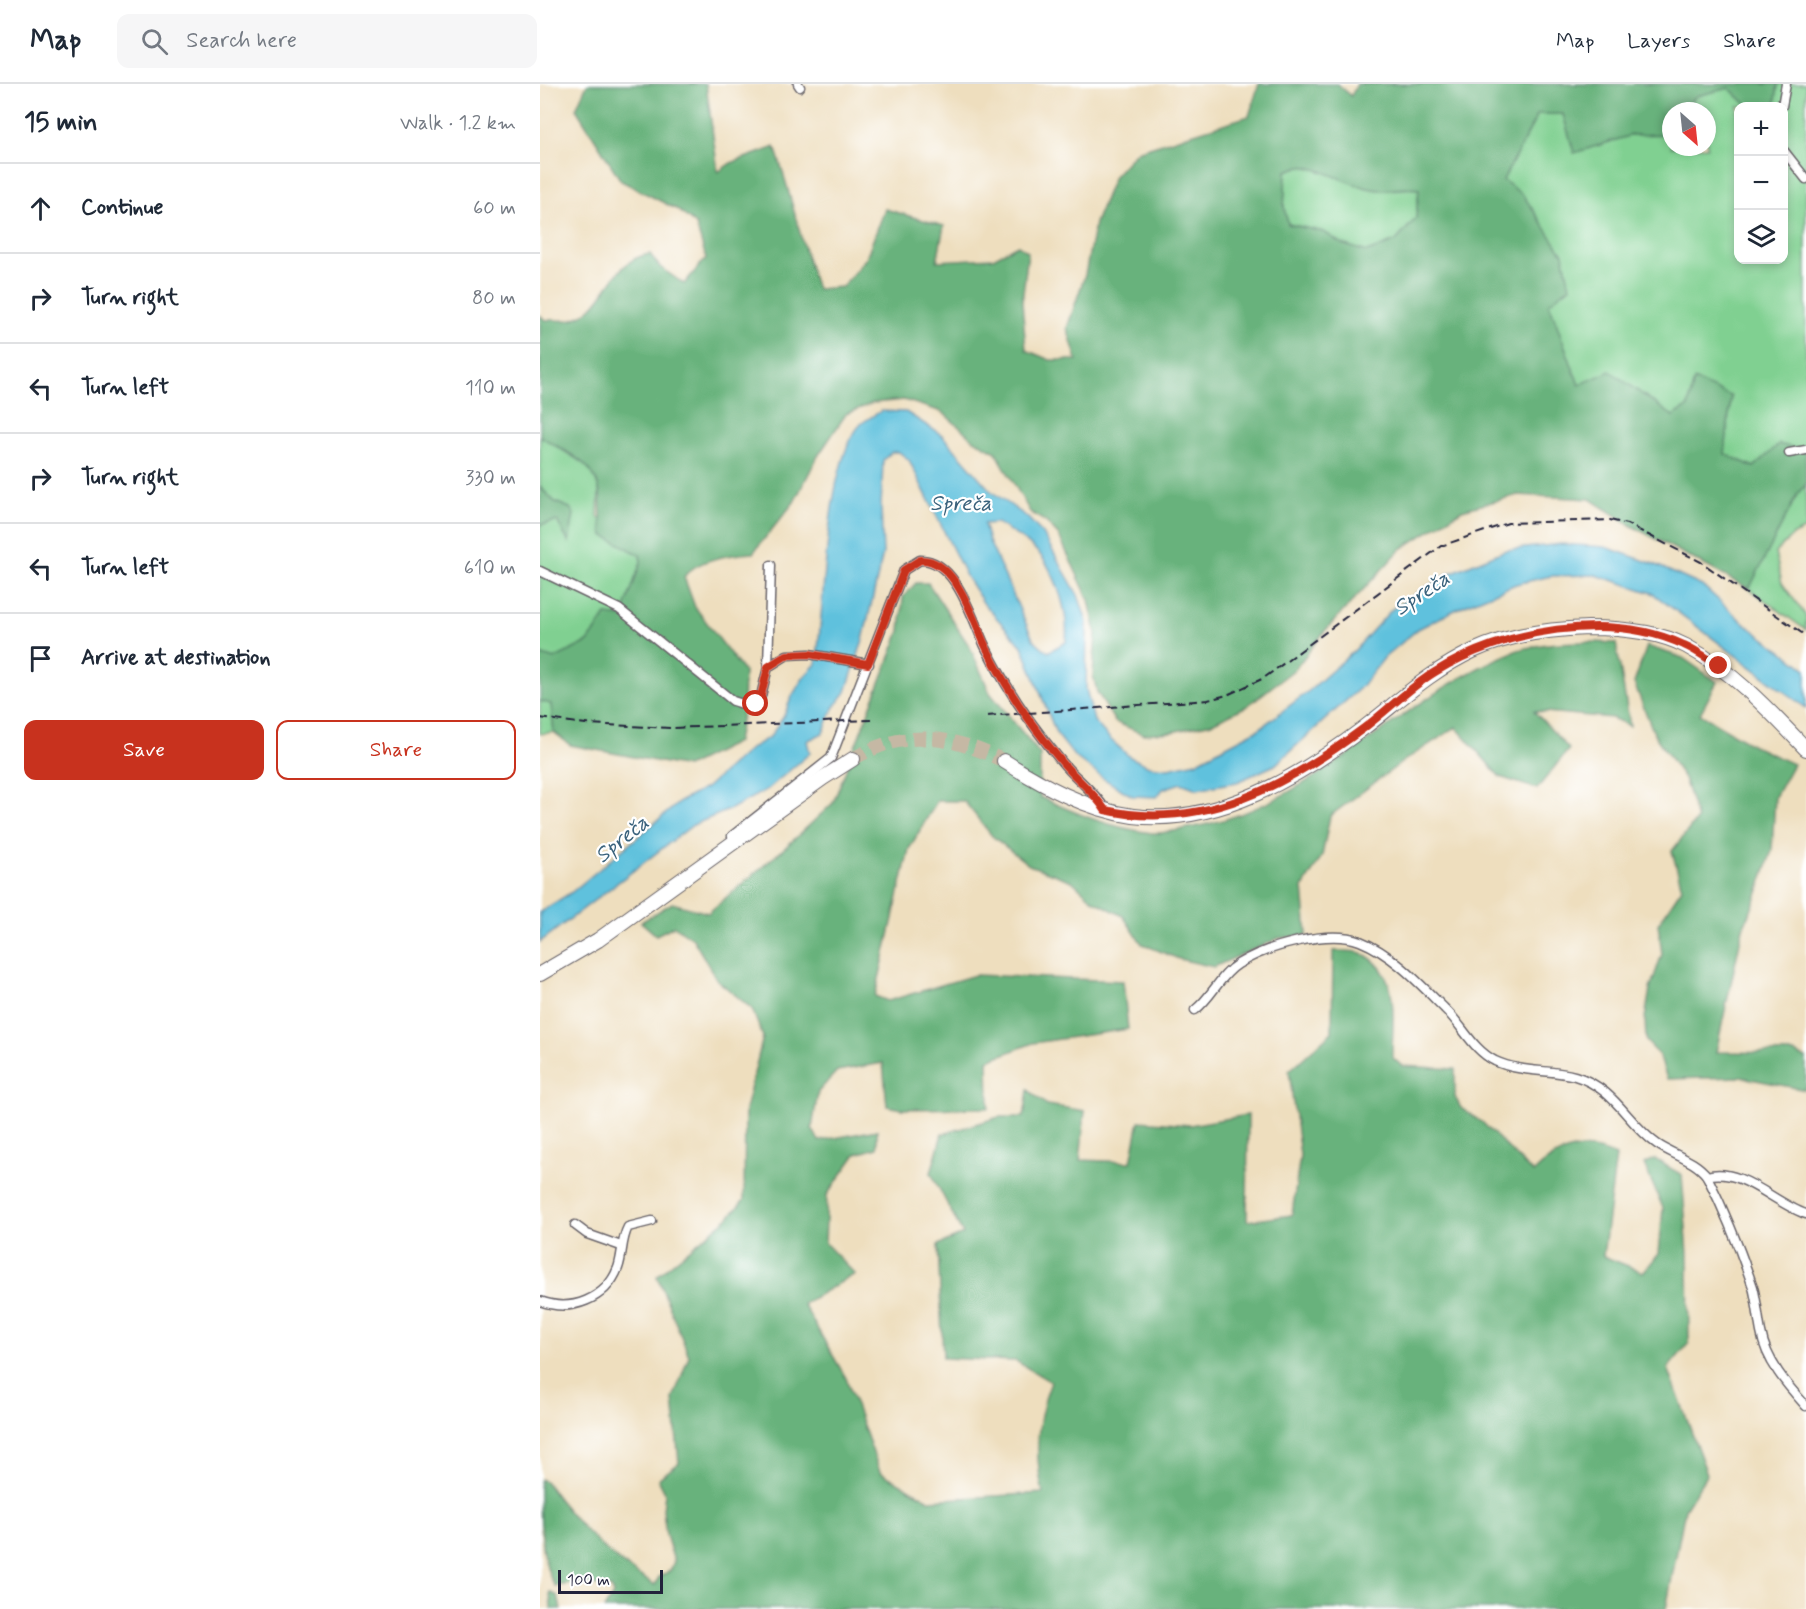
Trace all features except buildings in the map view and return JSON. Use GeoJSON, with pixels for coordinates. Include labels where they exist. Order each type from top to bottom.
{"type":"FeatureCollection","features":[{"type":"Feature","properties":{"kind":"main road"},"geometry":{"type":"LineString","coordinates":[[1004,761],[1035,780],[1105,810],[1151,817],[1184,815],[1246,798],[1283,782],[1322,759],[1434,672],[1473,651],[1519,636],[1568,629],[1644,632],[1684,644],[1719,666],[1753,695],[1806,749]]}},
{"type":"Feature","properties":{"kind":"main road"},"geometry":{"type":"LineString","coordinates":[[540,974],[598,940],[853,759]]}},
{"type":"Feature","properties":{"kind":"street"},"geometry":{"type":"LineString","coordinates":[[1783,102],[1786,84]]}},
{"type":"Feature","properties":{"kind":"street"},"geometry":{"type":"LineString","coordinates":[[1788,156],[1806,179]]}},
{"type":"Feature","properties":{"kind":"street"},"geometry":{"type":"LineString","coordinates":[[1789,453],[1806,450]]}},
{"type":"Feature","properties":{"kind":"street"},"geometry":{"type":"LineString","coordinates":[[722,852],[722,847],[727,840],[831,758],[865,663],[904,570],[920,560],[939,564],[955,582],[986,648],[1017,699],[1063,764],[1094,793],[1105,810]]}},
{"type":"Feature","properties":{"kind":"street"},"geometry":{"type":"LineString","coordinates":[[540,571],[619,609],[734,701],[749,706],[760,700],[768,667],[771,565]]}},
{"type":"Feature","properties":{"kind":"street"},"geometry":{"type":"LineString","coordinates":[[768,667],[787,655],[809,654],[865,663]]}},
{"type":"Feature","properties":{"kind":"street"},"geometry":{"type":"LineString","coordinates":[[1196,1010],[1209,997],[1226,973],[1256,956],[1304,940],[1336,938],[1358,940],[1395,963],[1414,979],[1448,1011],[1471,1042],[1486,1056],[1521,1070],[1574,1076],[1593,1084],[1623,1107],[1648,1137],[1707,1176],[1743,1258],[1754,1290],[1761,1334],[1767,1351],[1783,1378],[1806,1406]]}},
{"type":"Feature","properties":{"kind":"street"},"geometry":{"type":"LineString","coordinates":[[1707,1176],[1720,1175],[1746,1183],[1806,1214]]}},
{"type":"Feature","properties":{"kind":"street"},"geometry":{"type":"LineString","coordinates":[[540,1301],[554,1305],[577,1304],[602,1292],[612,1280],[619,1265],[621,1246],[628,1227],[652,1221]]}},
{"type":"Feature","properties":{"kind":"street"},"geometry":{"type":"LineString","coordinates":[[575,1225],[587,1234],[621,1246]]}},
{"type":"Feature","properties":{"kind":"green space"},"geometry":{"type":"Polygon","coordinates":[[[587,84],[706,84],[718,172],[731,163],[775,147],[817,289],[842,287],[866,258],[885,209],[944,226],[937,261],[993,258],[1018,245],[1028,252],[1022,302],[1026,350],[1050,360],[1077,360],[1067,328],[1085,275],[1095,223],[1114,176],[1137,151],[1249,116],[1259,84],[1338,84],[1351,96],[1357,84],[1778,84],[1776,102],[1744,102],[1729,88],[1696,96],[1691,102],[1662,102],[1662,134],[1632,135],[1574,153],[1563,114],[1538,114],[1503,180],[1523,195],[1563,254],[1570,287],[1549,303],[1579,385],[1610,371],[1673,416],[1688,407],[1694,380],[1731,396],[1725,454],[1754,467],[1779,444],[1806,451],[1806,485],[1798,493],[1749,589],[1632,526],[1590,499],[1518,495],[1462,510],[1401,549],[1324,632],[1295,669],[1247,706],[1212,723],[1172,732],[1143,734],[1115,722],[1097,692],[1093,675],[1096,633],[1089,600],[1059,536],[1046,522],[1030,512],[996,452],[974,440],[942,412],[904,400],[873,403],[846,414],[818,456],[794,502],[753,553],[726,556],[706,562],[684,577],[695,607],[744,672],[743,709],[737,742],[687,767],[570,745],[554,732],[551,704],[540,701],[540,654],[554,659],[588,642],[606,615],[622,617],[641,562],[640,555],[603,535],[599,488],[590,470],[575,457],[540,436],[540,315],[545,320],[566,320],[584,314],[594,305],[625,265],[636,258],[650,254],[660,267],[684,284],[706,258],[696,225],[678,210],[621,181],[576,109],[587,84]],[[1301,166],[1286,171],[1284,207],[1288,224],[1324,232],[1342,244],[1367,252],[1396,241],[1416,218],[1419,189],[1372,189],[1301,166]]]}},
{"type":"Feature","properties":{"kind":"green space"},"geometry":{"type":"Polygon","coordinates":[[[1778,84],[1806,84],[1806,451],[1779,445],[1754,467],[1725,454],[1731,397],[1694,381],[1688,407],[1673,417],[1579,386],[1503,180],[1538,114],[1563,114],[1574,152],[1632,135],[1662,133],[1662,156],[1716,156],[1716,102],[1691,102],[1696,96],[1729,88],[1744,102],[1734,102],[1734,264],[1788,264],[1788,102],[1776,102],[1778,84]]]}},
{"type":"Feature","properties":{"kind":"green space"},"geometry":{"type":"Polygon","coordinates":[[[1301,166],[1372,189],[1419,189],[1416,218],[1396,241],[1367,252],[1342,244],[1324,232],[1288,224],[1284,208],[1286,171],[1301,166]]]}},
{"type":"Feature","properties":{"kind":"green space"},"geometry":{"type":"Polygon","coordinates":[[[540,436],[591,468],[599,489],[598,517],[626,546],[640,555],[641,562],[622,617],[606,615],[588,642],[554,659],[540,654],[540,525],[557,521],[568,541],[570,508],[555,502],[540,487],[540,436]]]}},
{"type":"Feature","properties":{"kind":"green space"},"geometry":{"type":"Polygon","coordinates":[[[1806,485],[1806,529],[1793,535],[1775,553],[1782,583],[1806,616],[1806,630],[1749,589],[1798,492],[1806,485]]]}},
{"type":"Feature","properties":{"kind":"green space"},"geometry":{"type":"Polygon","coordinates":[[[540,487],[555,502],[570,508],[574,514],[569,542],[557,521],[540,525],[540,487]]]}},
{"type":"Feature","properties":{"kind":"green space"},"geometry":{"type":"Polygon","coordinates":[[[916,583],[928,583],[970,647],[990,693],[1040,754],[1040,797],[1094,820],[1122,828],[1161,833],[1188,828],[1234,817],[1276,799],[1316,776],[1431,696],[1471,672],[1524,648],[1577,642],[1616,643],[1630,726],[1612,718],[1534,711],[1569,749],[1537,789],[1500,777],[1456,727],[1405,760],[1330,816],[1322,856],[1303,887],[1307,935],[1279,938],[1214,967],[1179,959],[1142,944],[1123,916],[1093,900],[1072,881],[1029,865],[992,836],[964,801],[937,801],[909,849],[875,996],[888,1001],[975,975],[1123,981],[1128,1029],[1033,1043],[988,1060],[989,1108],[903,1109],[887,1106],[883,1063],[837,1071],[818,1092],[812,1128],[819,1141],[877,1130],[877,1148],[856,1154],[827,1195],[825,1243],[855,1274],[803,1304],[846,1378],[880,1472],[929,1500],[1043,1493],[1038,1464],[1038,1437],[1042,1409],[1051,1382],[1016,1361],[943,1358],[938,1245],[963,1234],[931,1173],[942,1134],[999,1117],[1024,1117],[1028,1090],[1047,1105],[1085,1111],[1080,1160],[1131,1162],[1139,1121],[1190,1125],[1248,1115],[1247,1221],[1292,1215],[1300,1155],[1289,1071],[1332,1032],[1333,951],[1354,951],[1374,961],[1389,984],[1393,1013],[1392,1057],[1402,1066],[1455,1069],[1455,1097],[1461,1108],[1483,1123],[1533,1173],[1542,1164],[1571,1150],[1592,1149],[1616,1156],[1603,1256],[1643,1272],[1659,1254],[1663,1208],[1644,1164],[1655,1159],[1682,1175],[1688,1254],[1689,1343],[1668,1368],[1707,1474],[1685,1509],[1666,1609],[604,1609],[613,1595],[611,1588],[581,1583],[555,1586],[550,1577],[544,1551],[540,1479],[545,1481],[594,1539],[623,1564],[655,1585],[659,1577],[671,1570],[674,1561],[666,1535],[663,1510],[665,1493],[658,1479],[679,1463],[673,1399],[689,1356],[657,1276],[729,1217],[744,1200],[745,1110],[763,1037],[752,1009],[717,980],[693,939],[674,926],[656,935],[641,922],[672,903],[708,913],[788,845],[833,803],[900,631],[903,597],[916,583]]]}},
{"type":"Feature","properties":{"kind":"green space"},"geometry":{"type":"Polygon","coordinates":[[[1647,646],[1683,658],[1717,682],[1700,714],[1758,748],[1793,764],[1775,797],[1772,850],[1756,899],[1743,928],[1716,1052],[1794,1053],[1806,1058],[1806,1090],[1741,1077],[1667,1079],[1659,1055],[1646,1041],[1645,1018],[1650,989],[1662,954],[1658,924],[1682,888],[1672,851],[1697,819],[1684,778],[1655,736],[1634,683],[1647,646]]]}},
{"type":"Feature","properties":{"kind":"green space"},"geometry":{"type":"Polygon","coordinates":[[[540,701],[551,704],[554,732],[540,734],[540,701]]]}},
{"type":"Feature","properties":{"kind":"green space"},"geometry":{"type":"Polygon","coordinates":[[[550,1592],[558,1596],[561,1609],[551,1609],[550,1592]]]}},
{"type":"Feature","properties":{"kind":"water","name":"Spreča"},"geometry":{"type":"Polygon","coordinates":[[[881,411],[906,412],[942,435],[991,491],[1027,517],[1043,534],[1078,595],[1087,622],[1086,689],[1094,721],[1130,757],[1149,766],[1168,768],[1196,762],[1259,729],[1310,690],[1354,651],[1392,609],[1448,574],[1506,550],[1561,544],[1605,547],[1654,564],[1704,587],[1745,624],[1806,669],[1806,708],[1652,593],[1596,575],[1551,576],[1516,584],[1463,606],[1418,629],[1385,657],[1360,688],[1275,765],[1237,782],[1197,789],[1181,783],[1163,789],[1157,797],[1132,796],[1104,779],[1074,756],[1056,733],[1022,646],[984,604],[967,578],[909,460],[899,452],[892,452],[883,460],[881,508],[883,553],[863,640],[846,692],[833,709],[823,733],[807,741],[810,753],[768,789],[731,809],[693,825],[540,942],[540,912],[572,892],[681,801],[706,788],[751,748],[770,737],[784,716],[803,678],[816,664],[828,537],[840,469],[849,442],[862,423],[881,411]],[[997,523],[984,524],[989,541],[1033,639],[1048,652],[1066,642],[1066,620],[1057,586],[1048,566],[1038,552],[997,523]]]}},
{"type":"Feature","properties":{"kind":"tunnel"},"geometry":{"type":"LineString","coordinates":[[853,759],[872,749],[891,743],[910,739],[928,739],[965,745],[1004,761]]}},
{"type":"Feature","properties":{"kind":"railway"},"geometry":{"type":"LineString","coordinates":[[987,716],[1208,700],[1227,695],[1264,678],[1441,546],[1508,523],[1610,520],[1627,524],[1701,562],[1806,636]]}},
{"type":"Feature","properties":{"kind":"railway"},"geometry":{"type":"LineString","coordinates":[[540,718],[586,724],[672,728],[871,720]]}},
{"type":"Feature","properties":{"kind":"route"},"geometry":{"type":"LineString","coordinates":[[756,704],[760,700],[768,667],[787,655],[809,654],[868,664],[904,570],[920,560],[939,564],[955,582],[986,648],[1017,699],[1063,764],[1094,793],[1105,810],[1130,816],[1184,815],[1246,798],[1283,782],[1322,759],[1434,672],[1473,651],[1519,636],[1568,629],[1606,628],[1644,632],[1684,644],[1719,666]]}}]}
